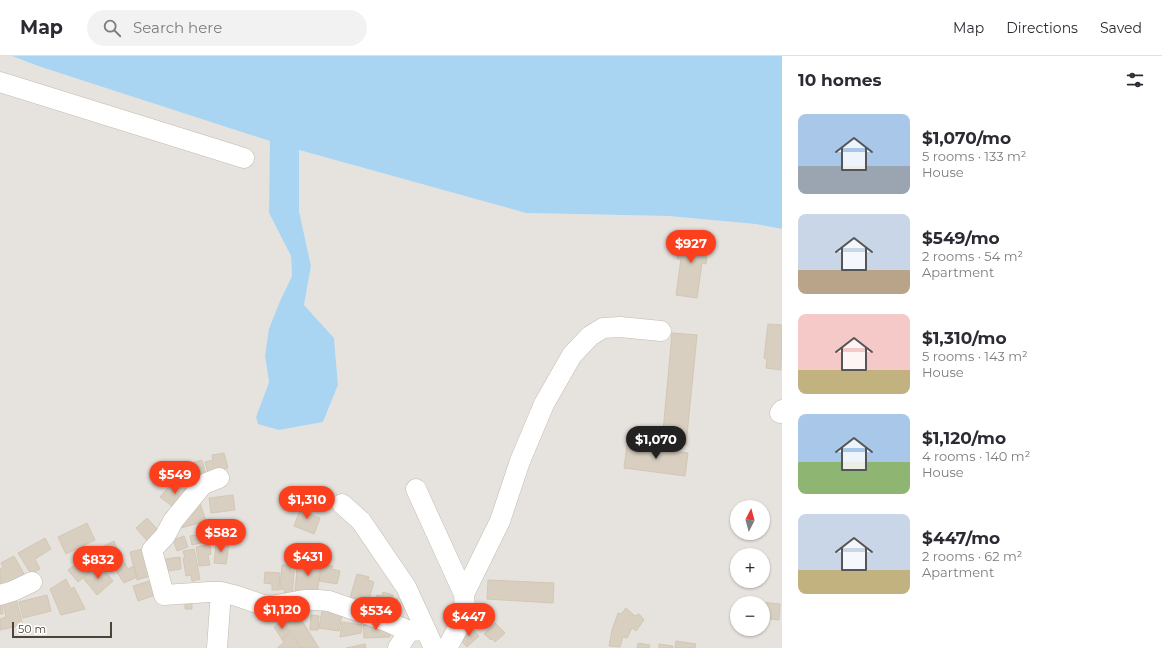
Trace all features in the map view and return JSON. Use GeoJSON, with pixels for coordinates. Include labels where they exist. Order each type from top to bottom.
{"type":"FeatureCollection","features":[{"type":"Feature","properties":{"kind":"lane"},"geometry":{"type":"LineString","coordinates":[[0,82],[244,158]]}},
{"type":"Feature","properties":{"kind":"lane"},"geometry":{"type":"LineString","coordinates":[[464,594],[500,521],[520,461],[544,404],[572,355],[590,336],[603,328],[620,327],[661,331]]}},
{"type":"Feature","properties":{"kind":"lane"},"geometry":{"type":"LineString","coordinates":[[219,478],[204,484],[200,488],[173,521],[165,536],[152,550],[164,595],[221,592],[263,605],[278,605],[304,600],[329,601],[417,631],[434,648]]}},
{"type":"Feature","properties":{"kind":"lane"},"geometry":{"type":"LineString","coordinates":[[416,489],[464,594],[465,609],[459,626],[447,648]]}},
{"type":"Feature","properties":{"kind":"lane"},"geometry":{"type":"LineString","coordinates":[[342,504],[361,521],[406,587],[417,631]]}},
{"type":"Feature","properties":{"kind":"lane"},"geometry":{"type":"LineString","coordinates":[[0,595],[14,591],[32,582]]}},
{"type":"Feature","properties":{"kind":"lane"},"geometry":{"type":"LineString","coordinates":[[217,648],[221,592]]}},
{"type":"Feature","properties":{"kind":"lane"},"geometry":{"type":"LineString","coordinates":[[398,648],[417,631]]}},
{"type":"Feature","properties":{"kind":"shaded area"},"geometry":{"type":"Polygon","coordinates":[[[0,56],[12,56],[38,66],[271,140],[269,213],[291,256],[292,276],[280,301],[265,356],[269,382],[256,417],[279,430],[323,422],[338,385],[334,338],[304,305],[311,266],[299,211],[299,150],[526,213],[668,216],[755,224],[782,229],[782,648],[0,648],[0,56]]]}},
{"type":"Feature","properties":{"kind":"water"},"geometry":{"type":"Polygon","coordinates":[[[12,56],[782,56],[782,229],[755,224],[668,216],[526,213],[299,150],[299,211],[311,266],[304,305],[334,338],[338,385],[323,422],[279,430],[258,424],[256,417],[269,382],[265,356],[269,329],[292,276],[291,256],[269,213],[270,141],[38,66],[12,56]]]}},
{"type":"Feature","properties":{"kind":"building"},"geometry":{"type":"Polygon","coordinates":[[[680,234],[709,237],[706,264],[702,263],[697,298],[676,295],[681,259],[677,259],[680,234]]]}},
{"type":"Feature","properties":{"kind":"building"},"geometry":{"type":"Polygon","coordinates":[[[768,324],[782,325],[781,370],[766,368],[767,359],[764,358],[768,324]]]}},
{"type":"Feature","properties":{"kind":"building"},"geometry":{"type":"Polygon","coordinates":[[[672,333],[697,335],[686,445],[662,443],[672,333]]]}},
{"type":"Feature","properties":{"kind":"building"},"geometry":{"type":"Polygon","coordinates":[[[627,445],[688,453],[685,476],[624,468],[627,445]]]}},
{"type":"Feature","properties":{"kind":"building"},"geometry":{"type":"Polygon","coordinates":[[[224,453],[228,468],[208,473],[205,462],[213,460],[212,455],[224,453]]]}},
{"type":"Feature","properties":{"kind":"building"},"geometry":{"type":"Polygon","coordinates":[[[202,460],[206,474],[196,477],[191,463],[202,460]]]}},
{"type":"Feature","properties":{"kind":"building"},"geometry":{"type":"Polygon","coordinates":[[[175,480],[190,492],[176,509],[160,497],[175,480]]]}},
{"type":"Feature","properties":{"kind":"building"},"geometry":{"type":"Polygon","coordinates":[[[233,495],[235,510],[211,513],[209,498],[233,495]]]}},
{"type":"Feature","properties":{"kind":"building"},"geometry":{"type":"Polygon","coordinates":[[[303,502],[310,505],[307,513],[320,518],[314,534],[294,526],[303,502]]]}},
{"type":"Feature","properties":{"kind":"building"},"geometry":{"type":"Polygon","coordinates":[[[200,503],[206,521],[181,528],[178,517],[200,503]]]}},
{"type":"Feature","properties":{"kind":"building"},"geometry":{"type":"Polygon","coordinates":[[[147,518],[160,532],[149,543],[136,528],[147,518]]]}},
{"type":"Feature","properties":{"kind":"building"},"geometry":{"type":"Polygon","coordinates":[[[87,523],[95,540],[66,554],[58,537],[87,523]]]}},
{"type":"Feature","properties":{"kind":"building"},"geometry":{"type":"Polygon","coordinates":[[[206,533],[208,541],[192,545],[190,536],[206,533]]]}},
{"type":"Feature","properties":{"kind":"building"},"geometry":{"type":"Polygon","coordinates":[[[184,536],[188,547],[177,551],[173,540],[184,536]]]}},
{"type":"Feature","properties":{"kind":"building"},"geometry":{"type":"Polygon","coordinates":[[[45,538],[51,549],[35,559],[40,569],[31,574],[18,553],[45,538]]]}},
{"type":"Feature","properties":{"kind":"building"},"geometry":{"type":"Polygon","coordinates":[[[114,541],[119,553],[99,564],[78,582],[68,570],[96,550],[114,541]]]}},
{"type":"Feature","properties":{"kind":"building"},"geometry":{"type":"Polygon","coordinates":[[[216,543],[229,544],[226,564],[214,563],[216,543]]]}},
{"type":"Feature","properties":{"kind":"building"},"geometry":{"type":"Polygon","coordinates":[[[210,545],[211,554],[208,555],[210,565],[199,566],[196,547],[210,545]]]}},
{"type":"Feature","properties":{"kind":"building"},"geometry":{"type":"Polygon","coordinates":[[[143,549],[153,575],[137,580],[130,552],[143,549]]]}},
{"type":"Feature","properties":{"kind":"building"},"geometry":{"type":"Polygon","coordinates":[[[194,549],[200,579],[192,581],[191,575],[186,576],[183,551],[194,549]]]}},
{"type":"Feature","properties":{"kind":"building"},"geometry":{"type":"Polygon","coordinates":[[[119,553],[128,569],[134,566],[137,577],[124,583],[108,559],[119,553]]]}},
{"type":"Feature","properties":{"kind":"building"},"geometry":{"type":"Polygon","coordinates":[[[14,556],[28,581],[3,589],[0,583],[0,569],[3,567],[1,563],[14,556]]]}},
{"type":"Feature","properties":{"kind":"building"},"geometry":{"type":"Polygon","coordinates":[[[180,557],[181,569],[161,572],[159,560],[180,557]]]}},
{"type":"Feature","properties":{"kind":"building"},"geometry":{"type":"Polygon","coordinates":[[[298,559],[314,561],[314,563],[321,564],[317,594],[295,591],[298,559]]]}},
{"type":"Feature","properties":{"kind":"building"},"geometry":{"type":"Polygon","coordinates":[[[99,564],[113,581],[97,595],[83,578],[99,564]]]}},
{"type":"Feature","properties":{"kind":"building"},"geometry":{"type":"Polygon","coordinates":[[[282,565],[291,565],[290,572],[294,572],[292,598],[284,597],[285,590],[280,589],[282,565]]]}},
{"type":"Feature","properties":{"kind":"building"},"geometry":{"type":"Polygon","coordinates":[[[322,565],[333,566],[332,569],[340,571],[337,584],[319,581],[322,565]]]}},
{"type":"Feature","properties":{"kind":"building"},"geometry":{"type":"Polygon","coordinates":[[[265,572],[280,573],[279,590],[272,590],[272,584],[264,583],[265,572]]]}},
{"type":"Feature","properties":{"kind":"building"},"geometry":{"type":"Polygon","coordinates":[[[357,574],[369,577],[368,580],[374,582],[367,606],[349,601],[357,574]]]}},
{"type":"Feature","properties":{"kind":"building"},"geometry":{"type":"Polygon","coordinates":[[[66,579],[71,589],[74,587],[85,609],[61,615],[50,589],[66,579]]]}},
{"type":"Feature","properties":{"kind":"building"},"geometry":{"type":"Polygon","coordinates":[[[156,579],[161,593],[138,601],[133,586],[156,579]]]}},
{"type":"Feature","properties":{"kind":"building"},"geometry":{"type":"Polygon","coordinates":[[[488,580],[554,583],[553,603],[487,599],[488,580]]]}},
{"type":"Feature","properties":{"kind":"building"},"geometry":{"type":"Polygon","coordinates":[[[383,592],[393,595],[393,598],[398,599],[394,615],[374,611],[377,595],[382,596],[383,592]]]}},
{"type":"Feature","properties":{"kind":"building"},"geometry":{"type":"Polygon","coordinates":[[[15,595],[23,625],[0,630],[0,619],[6,617],[2,599],[15,595]]]}},
{"type":"Feature","properties":{"kind":"building"},"geometry":{"type":"Polygon","coordinates":[[[47,595],[51,611],[23,618],[19,602],[47,595]]]}},
{"type":"Feature","properties":{"kind":"building"},"geometry":{"type":"Polygon","coordinates":[[[185,598],[192,598],[192,609],[185,609],[185,598]]]}},
{"type":"Feature","properties":{"kind":"building"},"geometry":{"type":"Polygon","coordinates":[[[1,599],[3,614],[0,614],[1,599]]]}},
{"type":"Feature","properties":{"kind":"building"},"geometry":{"type":"Polygon","coordinates":[[[770,603],[780,604],[779,620],[770,619],[770,603]]]}},
{"type":"Feature","properties":{"kind":"building"},"geometry":{"type":"Polygon","coordinates":[[[297,604],[299,616],[288,623],[287,615],[283,617],[281,607],[297,604]]]}},
{"type":"Feature","properties":{"kind":"building"},"geometry":{"type":"Polygon","coordinates":[[[323,605],[343,608],[339,631],[319,628],[323,605]]]}},
{"type":"Feature","properties":{"kind":"building"},"geometry":{"type":"Polygon","coordinates":[[[626,608],[635,616],[639,614],[644,620],[636,631],[632,628],[627,638],[623,637],[620,647],[609,646],[612,630],[618,613],[621,614],[626,608]]]}},
{"type":"Feature","properties":{"kind":"building"},"geometry":{"type":"Polygon","coordinates":[[[311,615],[319,616],[318,630],[310,630],[311,615]]]}},
{"type":"Feature","properties":{"kind":"building"},"geometry":{"type":"Polygon","coordinates":[[[299,616],[319,648],[301,648],[286,624],[299,616]]]}},
{"type":"Feature","properties":{"kind":"building"},"geometry":{"type":"Polygon","coordinates":[[[283,621],[290,633],[282,639],[274,627],[283,621]]]}},
{"type":"Feature","properties":{"kind":"building"},"geometry":{"type":"Polygon","coordinates":[[[342,622],[362,625],[361,633],[340,637],[342,622]]]}},
{"type":"Feature","properties":{"kind":"building"},"geometry":{"type":"Polygon","coordinates":[[[495,623],[505,633],[495,642],[484,634],[495,623]]]}},
{"type":"Feature","properties":{"kind":"building"},"geometry":{"type":"Polygon","coordinates":[[[389,624],[390,637],[364,638],[363,625],[389,624]]]}},
{"type":"Feature","properties":{"kind":"building"},"geometry":{"type":"Polygon","coordinates":[[[470,626],[479,636],[467,647],[458,638],[470,626]]]}},
{"type":"Feature","properties":{"kind":"building"},"geometry":{"type":"Polygon","coordinates":[[[290,633],[300,648],[278,648],[284,643],[282,639],[290,633]]]}},
{"type":"Feature","properties":{"kind":"building"},"geometry":{"type":"Polygon","coordinates":[[[676,641],[696,644],[695,648],[675,648],[676,641]]]}},
{"type":"Feature","properties":{"kind":"building"},"geometry":{"type":"Polygon","coordinates":[[[638,643],[650,645],[649,648],[637,648],[638,643]]]}},
{"type":"Feature","properties":{"kind":"building"},"geometry":{"type":"Polygon","coordinates":[[[365,644],[366,648],[346,648],[365,644]]]}},
{"type":"Feature","properties":{"kind":"building"},"geometry":{"type":"Polygon","coordinates":[[[659,644],[673,646],[673,648],[659,648],[659,644]]]}}]}
